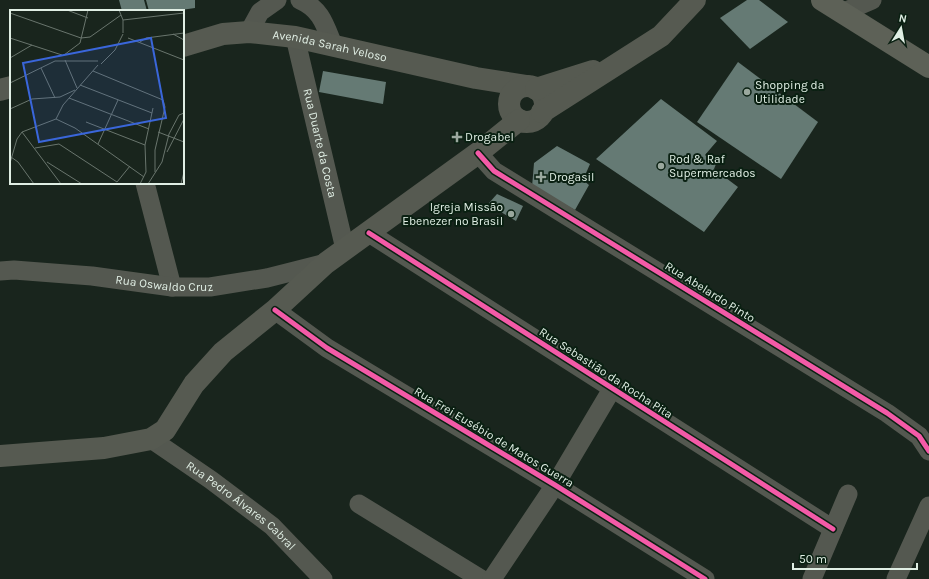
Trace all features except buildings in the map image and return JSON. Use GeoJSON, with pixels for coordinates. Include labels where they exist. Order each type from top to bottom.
{"type":"FeatureCollection","features":[{"type":"Feature","properties":{"kind":"main road","name":"Avenida Sarah Veloso"},"geometry":{"type":"LineString","coordinates":[[542,112],[661,36],[695,0]]}},
{"type":"Feature","properties":{"kind":"main road"},"geometry":{"type":"LineString","coordinates":[[822,0],[840,6],[929,67]]}},
{"type":"Feature","properties":{"kind":"main road","name":"Avenida Sarah Veloso"},"geometry":{"type":"LineString","coordinates":[[184,46],[223,34],[249,32],[295,36],[476,78],[531,87],[617,64]]}},
{"type":"Feature","properties":{"kind":"main road","name":"Avenida Sarah Veloso"},"geometry":{"type":"LineString","coordinates":[[476,78],[514,114]]}},
{"type":"Feature","properties":{"kind":"main road"},"geometry":{"type":"LineString","coordinates":[[0,90],[10,87]]}},
{"type":"Feature","properties":{"kind":"main road"},"geometry":{"type":"LineString","coordinates":[[521,87],[531,87],[543,97],[544,107],[542,112],[539,117],[530,122],[514,114],[510,98],[512,93],[521,87]]}},
{"type":"Feature","properties":{"kind":"main road"},"geometry":{"type":"LineString","coordinates":[[0,456],[104,448],[151,440],[165,430],[194,384],[223,352],[275,310],[326,263],[478,153],[514,114]]}},
{"type":"Feature","properties":{"kind":"street"},"geometry":{"type":"LineString","coordinates":[[249,32],[260,12],[277,0]]}},
{"type":"Feature","properties":{"kind":"street"},"geometry":{"type":"LineString","coordinates":[[300,0],[316,9],[323,18],[333,45]]}},
{"type":"Feature","properties":{"kind":"street"},"geometry":{"type":"LineString","coordinates":[[840,6],[872,0]]}},
{"type":"Feature","properties":{"kind":"street","name":"Rua Duarte da Costa"},"geometry":{"type":"LineString","coordinates":[[295,36],[345,249]]}},
{"type":"Feature","properties":{"kind":"street","name":"Rua Abelardo Pinto"},"geometry":{"type":"LineString","coordinates":[[478,153],[494,171],[887,413],[919,436],[929,451]]}},
{"type":"Feature","properties":{"kind":"street"},"geometry":{"type":"LineString","coordinates":[[145,184],[172,287]]}},
{"type":"Feature","properties":{"kind":"street","name":"Rua Sebastião da Rocha Pita"},"geometry":{"type":"LineString","coordinates":[[369,233],[833,529]]}},
{"type":"Feature","properties":{"kind":"street","name":"Rua Oswaldo Cruz"},"geometry":{"type":"LineString","coordinates":[[0,271],[14,270],[92,276],[172,287],[210,288],[267,278],[326,263]]}},
{"type":"Feature","properties":{"kind":"street","name":"Rua Frei Eusébio de Matos Guerra"},"geometry":{"type":"LineString","coordinates":[[275,310],[327,348],[555,485],[705,579]]}},
{"type":"Feature","properties":{"kind":"street"},"geometry":{"type":"LineString","coordinates":[[492,579],[555,485],[612,389]]}},
{"type":"Feature","properties":{"kind":"street","name":"Rua Pedro Álvares Cabral"},"geometry":{"type":"LineString","coordinates":[[151,440],[211,480],[272,526],[323,579]]}},
{"type":"Feature","properties":{"kind":"street"},"geometry":{"type":"LineString","coordinates":[[812,579],[848,494]]}},
{"type":"Feature","properties":{"kind":"street"},"geometry":{"type":"LineString","coordinates":[[359,504],[481,579]]}},
{"type":"Feature","properties":{"kind":"street"},"geometry":{"type":"LineString","coordinates":[[896,579],[929,506]]}},
{"type":"Feature","properties":{"kind":"cycle path"},"geometry":{"type":"LineString","coordinates":[[478,153],[494,171],[887,413],[919,436],[929,451]]}},
{"type":"Feature","properties":{"kind":"cycle path"},"geometry":{"type":"LineString","coordinates":[[369,233],[833,529]]}},
{"type":"Feature","properties":{"kind":"cycle path"},"geometry":{"type":"LineString","coordinates":[[275,310],[327,348],[555,485],[705,579]]}},
{"type":"Feature","properties":{"kind":"place","name":"Shopping da Utilidade"},"geometry":{"type":"Point","coordinates":[747,92]}},
{"type":"Feature","properties":{"kind":"place","name":"Drogabel"},"geometry":{"type":"Point","coordinates":[457,137]}},
{"type":"Feature","properties":{"kind":"place","name":"Rod & Raf Supermercados"},"geometry":{"type":"Point","coordinates":[661,166]}},
{"type":"Feature","properties":{"kind":"place","name":"Drogasil"},"geometry":{"type":"Point","coordinates":[541,177]}},
{"type":"Feature","properties":{"kind":"place","name":"Igreja Missão Ebenezer no Brasil"},"geometry":{"type":"Point","coordinates":[511,214]}}]}
